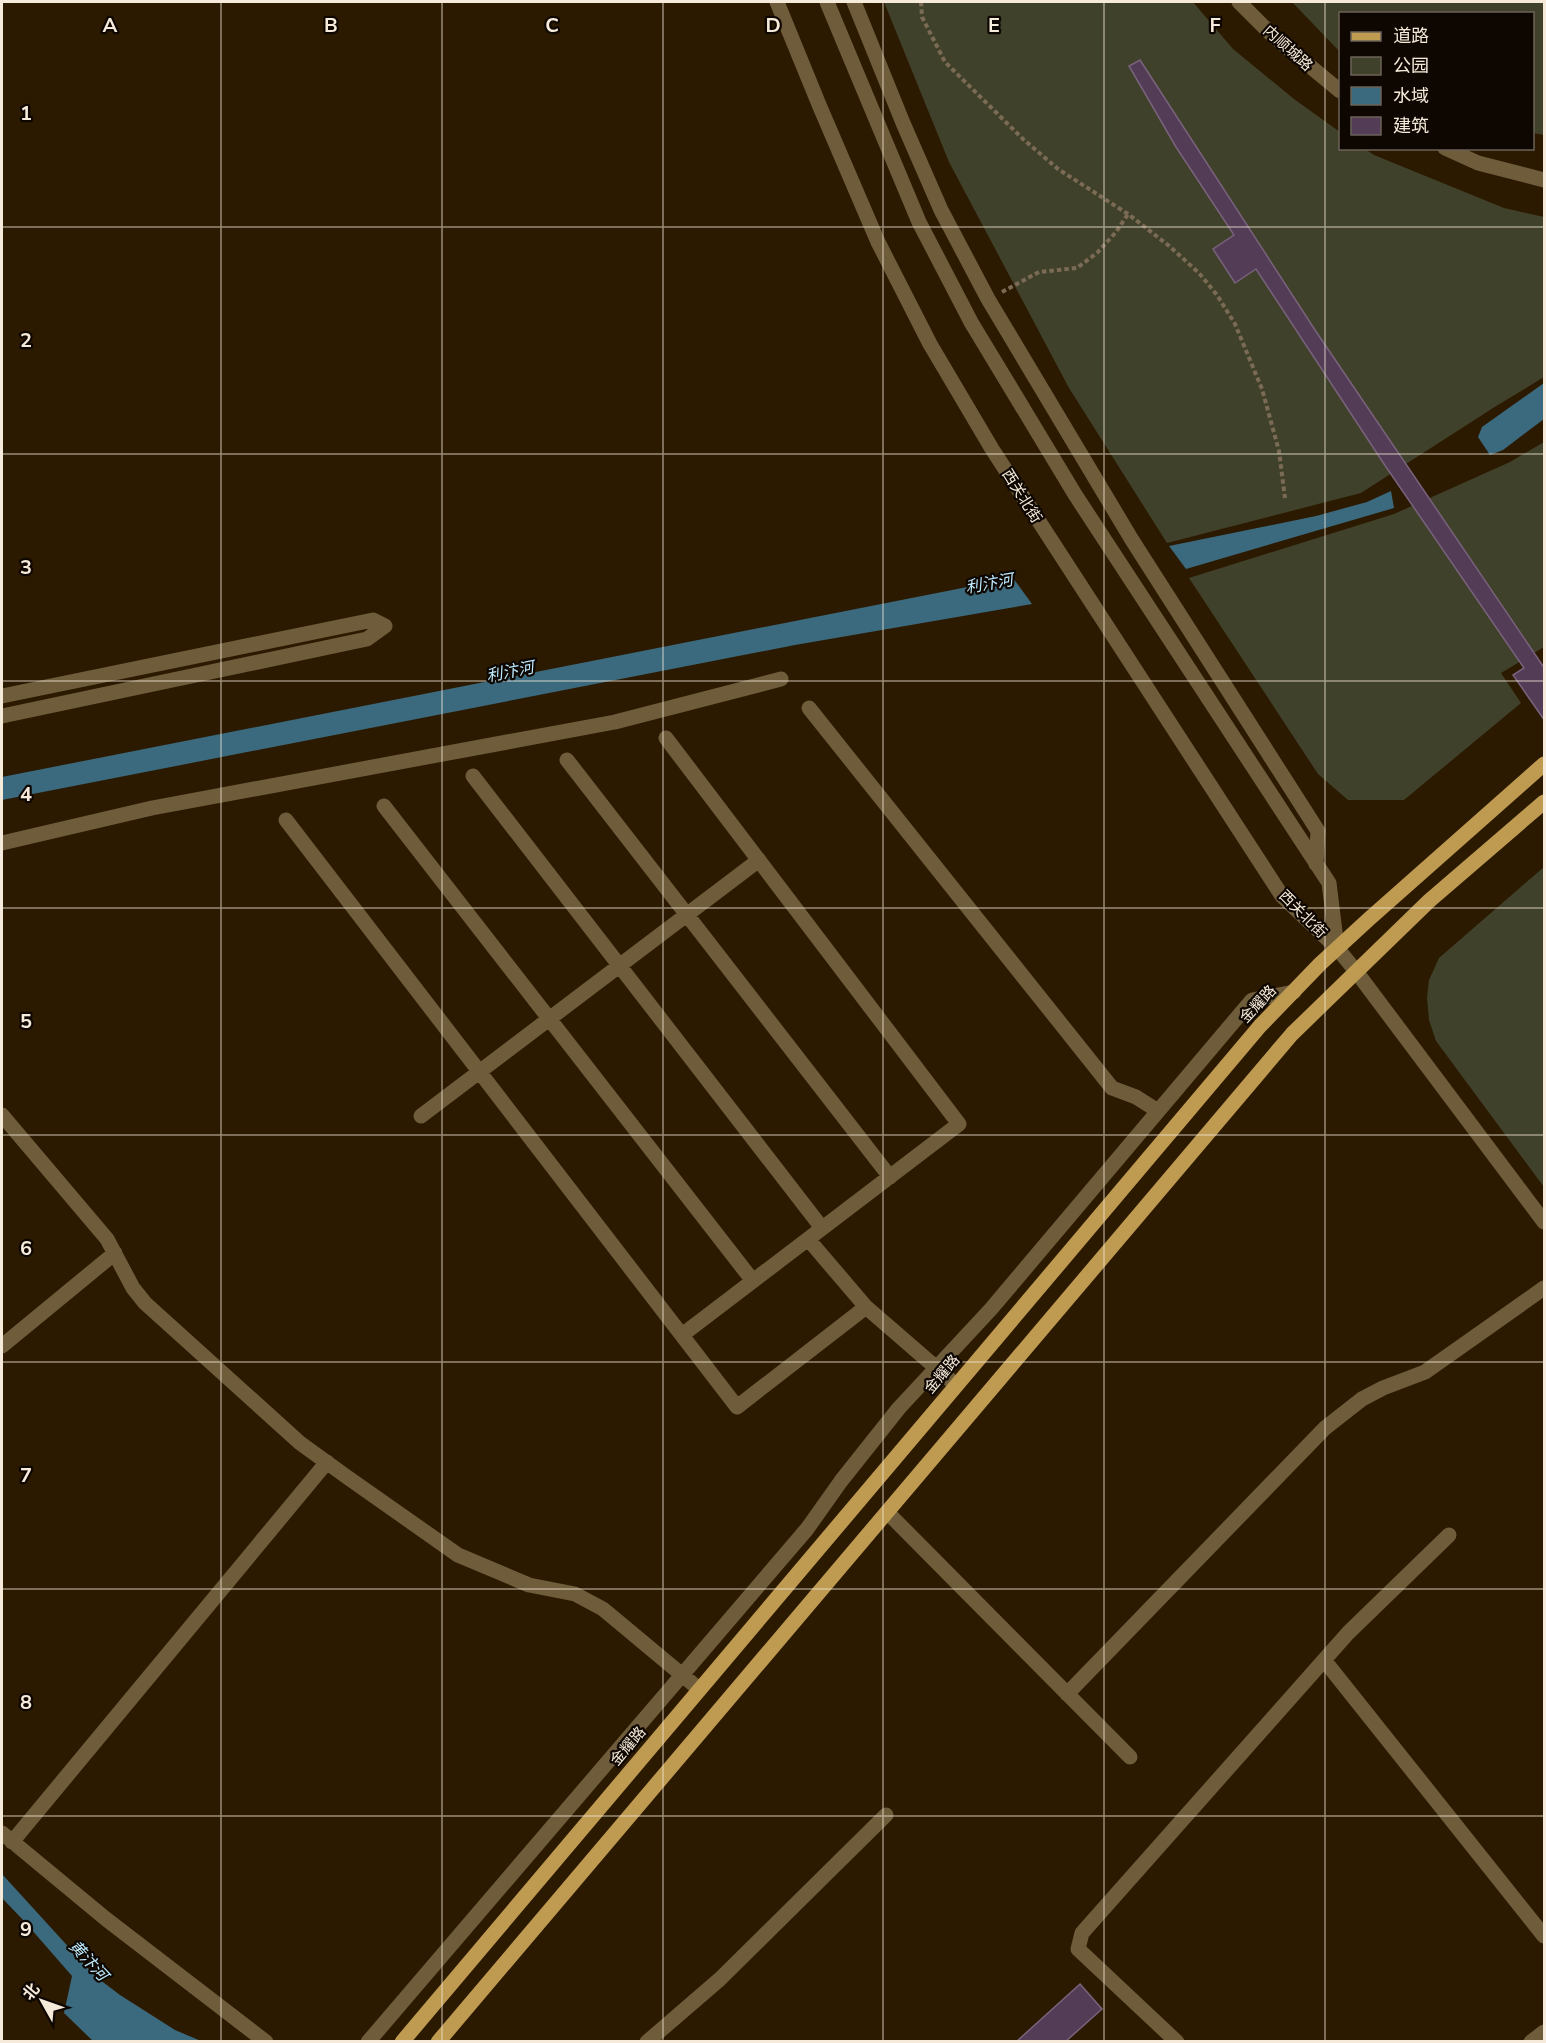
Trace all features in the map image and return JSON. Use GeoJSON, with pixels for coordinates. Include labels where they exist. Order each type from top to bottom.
{"type":"FeatureCollection","features":[{"type":"Feature","properties":{"kind":"main road","name":"金耀路"},"geometry":{"type":"LineString","coordinates":[[402,2042],[1253,1035],[1337,948],[1545,764]]}},
{"type":"Feature","properties":{"kind":"main road"},"geometry":{"type":"LineString","coordinates":[[438,2042],[1292,1034],[1355,970],[1429,901],[1545,802]]}},
{"type":"Feature","properties":{"kind":"street","name":"西关北街"},"geometry":{"type":"LineString","coordinates":[[777,2],[878,242],[930,344],[1037,521],[1282,896],[1337,948],[1355,970],[1545,1222]]}},
{"type":"Feature","properties":{"kind":"street","name":"西关北街"},"geometry":{"type":"LineString","coordinates":[[827,2],[920,222],[971,322],[1076,496],[1329,883],[1337,948]]}},
{"type":"Feature","properties":{"kind":"street"},"geometry":{"type":"LineString","coordinates":[[854,2],[941,210],[988,299],[1132,540],[1318,831],[1316,864]]}},
{"type":"Feature","properties":{"kind":"street","name":"内顺城路"},"geometry":{"type":"LineString","coordinates":[[1239,2],[1271,34],[1339,89]]}},
{"type":"Feature","properties":{"kind":"street"},"geometry":{"type":"LineString","coordinates":[[1449,150],[1479,163],[1545,180]]}},
{"type":"Feature","properties":{"kind":"street"},"geometry":{"type":"LineString","coordinates":[[2,696],[373,620],[385,626],[367,639],[2,716]]}},
{"type":"Feature","properties":{"kind":"street"},"geometry":{"type":"LineString","coordinates":[[2,843],[152,808],[615,722],[781,679]]}},
{"type":"Feature","properties":{"kind":"street"},"geometry":{"type":"LineString","coordinates":[[808,708],[1112,1088],[1136,1097],[1158,1111]]}},
{"type":"Feature","properties":{"kind":"street"},"geometry":{"type":"LineString","coordinates":[[666,738],[959,1124],[682,1335]]}},
{"type":"Feature","properties":{"kind":"street"},"geometry":{"type":"LineString","coordinates":[[567,760],[890,1177]]}},
{"type":"Feature","properties":{"kind":"street"},"geometry":{"type":"LineString","coordinates":[[473,776],[822,1228]]}},
{"type":"Feature","properties":{"kind":"street"},"geometry":{"type":"LineString","coordinates":[[384,806],[753,1281]]}},
{"type":"Feature","properties":{"kind":"street"},"geometry":{"type":"LineString","coordinates":[[286,820],[737,1407],[866,1306]]}},
{"type":"Feature","properties":{"kind":"street"},"geometry":{"type":"LineString","coordinates":[[421,1116],[759,860]]}},
{"type":"Feature","properties":{"kind":"street"},"geometry":{"type":"LineString","coordinates":[[368,2042],[807,1529],[898,1408],[991,1309],[1252,1000],[1294,992]]}},
{"type":"Feature","properties":{"kind":"street"},"geometry":{"type":"LineString","coordinates":[[2,1115],[107,1239],[133,1288],[145,1303],[300,1443],[458,1555],[530,1585],[575,1594],[603,1609],[699,1689]]}},
{"type":"Feature","properties":{"kind":"street"},"geometry":{"type":"LineString","coordinates":[[808,1239],[866,1306],[956,1385]]}},
{"type":"Feature","properties":{"kind":"street"},"geometry":{"type":"LineString","coordinates":[[2,1346],[115,1253]]}},
{"type":"Feature","properties":{"kind":"street"},"geometry":{"type":"LineString","coordinates":[[1066,1694],[1325,1428],[1362,1399],[1383,1388],[1425,1372],[1545,1288]]}},
{"type":"Feature","properties":{"kind":"street"},"geometry":{"type":"LineString","coordinates":[[266,2042],[106,1919],[7,1838],[327,1462]]}},
{"type":"Feature","properties":{"kind":"street"},"geometry":{"type":"LineString","coordinates":[[887,1512],[1130,1757]]}},
{"type":"Feature","properties":{"kind":"street"},"geometry":{"type":"LineString","coordinates":[[1177,2042],[1078,1949],[1082,1933],[1348,1633],[1449,1535]]}},
{"type":"Feature","properties":{"kind":"street"},"geometry":{"type":"LineString","coordinates":[[1324,1660],[1545,1936]]}},
{"type":"Feature","properties":{"kind":"street"},"geometry":{"type":"LineString","coordinates":[[647,2042],[720,1979],[886,1815]]}},
{"type":"Feature","properties":{"kind":"street"},"geometry":{"type":"LineString","coordinates":[[1531,2042],[1545,2032]]}},
{"type":"Feature","properties":{"kind":"path"},"geometry":{"type":"LineString","coordinates":[[921,2],[922,17],[945,62],[1023,139],[1058,169],[1128,214],[1168,245],[1199,273],[1217,296],[1234,324],[1262,389],[1279,451],[1285,498]]}},
{"type":"Feature","properties":{"kind":"path"},"geometry":{"type":"LineString","coordinates":[[988,299],[1039,272],[1077,268],[1097,253],[1128,214]]}},
{"type":"Feature","properties":{"kind":"green space"},"geometry":{"type":"Polygon","coordinates":[[[884,2],[1193,2],[1233,49],[1294,99],[1339,131],[1339,150],[1366,150],[1504,208],[1544,217],[1544,377],[1361,493],[1167,543],[1069,388],[949,162],[884,2]]]}},
{"type":"Feature","properties":{"kind":"green space"},"geometry":{"type":"Polygon","coordinates":[[[1292,2],[1544,2],[1544,135],[1534,133],[1534,12],[1339,12],[1339,51],[1292,2]]]}},
{"type":"Feature","properties":{"kind":"green space"},"geometry":{"type":"Polygon","coordinates":[[[1544,442],[1544,647],[1501,673],[1521,703],[1404,800],[1348,800],[1318,774],[1189,578],[1394,514],[1510,462],[1544,442]]]}},
{"type":"Feature","properties":{"kind":"green space"},"geometry":{"type":"Polygon","coordinates":[[[1544,867],[1544,1187],[1436,1041],[1429,1020],[1427,998],[1429,980],[1439,958],[1544,867]]]}},
{"type":"Feature","properties":{"kind":"water"},"geometry":{"type":"Polygon","coordinates":[[[1544,383],[1544,419],[1503,450],[1490,455],[1478,437],[1482,427],[1544,383]]]}},
{"type":"Feature","properties":{"kind":"water"},"geometry":{"type":"Polygon","coordinates":[[[1391,491],[1394,508],[1186,569],[1169,546],[1316,516],[1367,502],[1391,491]]]}},
{"type":"Feature","properties":{"kind":"water","name":"利汴河"},"geometry":{"type":"Polygon","coordinates":[[[1013,578],[1032,604],[795,645],[2,800],[2,777],[1013,578]]]}},
{"type":"Feature","properties":{"kind":"water"},"geometry":{"type":"Polygon","coordinates":[[[2,1874],[95,1976],[175,2030],[201,2041],[94,2042],[64,2013],[72,1976],[2,1898],[2,1874]]]}},
{"type":"Feature","properties":{"kind":"building"},"geometry":{"type":"Polygon","coordinates":[[[1140,60],[1317,333],[1545,669],[1545,721],[1513,675],[1524,668],[1384,464],[1256,269],[1235,283],[1213,249],[1234,235],[1176,147],[1129,66],[1140,60]]]}},
{"type":"Feature","properties":{"kind":"building"},"geometry":{"type":"Polygon","coordinates":[[[1080,1984],[1102,2009],[1065,2042],[1016,2042],[1080,1984]]]}},
{"type":"Feature","properties":{"kind":"water label","name":"黄汴河"},"geometry":{"type":"Point","coordinates":[89,1960]}}]}
